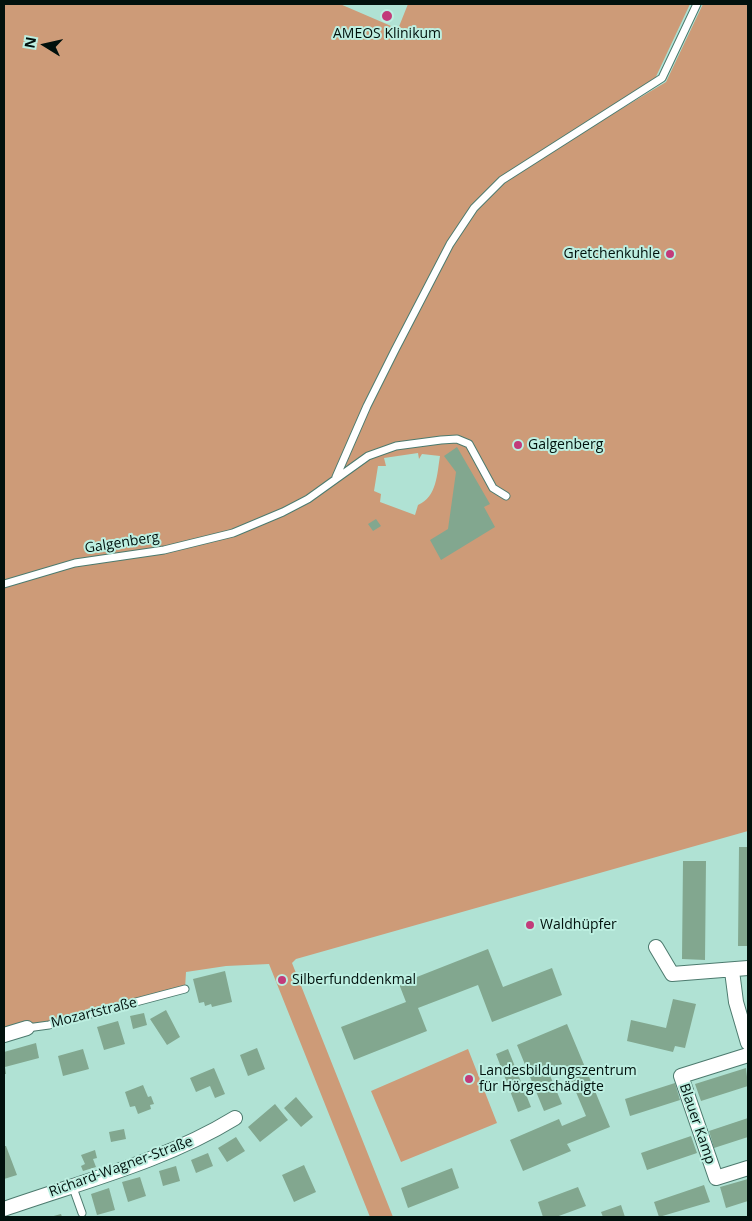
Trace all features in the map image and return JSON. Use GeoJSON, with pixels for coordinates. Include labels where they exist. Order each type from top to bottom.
{"type":"FeatureCollection","features":[{"type":"Feature","properties":{"kind":"street"},"geometry":{"type":"LineString","coordinates":[[656,947],[672,974],[732,971],[748,968]]}},
{"type":"Feature","properties":{"kind":"street"},"geometry":{"type":"LineString","coordinates":[[732,971],[736,1002],[748,1043]]}},
{"type":"Feature","properties":{"kind":"street","name":"Mozartstraße"},"geometry":{"type":"LineString","coordinates":[[4,1035],[27,1028]]}},
{"type":"Feature","properties":{"kind":"street","name":"Blauer Kamp"},"geometry":{"type":"LineString","coordinates":[[748,1056],[681,1076],[716,1178],[748,1168]]}},
{"type":"Feature","properties":{"kind":"street","name":"Richard-Wagner-Straße"},"geometry":{"type":"LineString","coordinates":[[4,1209],[180,1147],[235,1118]]}},
{"type":"Feature","properties":{"kind":"lane"},"geometry":{"type":"LineString","coordinates":[[336,477],[367,406],[395,350],[450,244],[474,208],[502,180],[662,78],[697,4]]}},
{"type":"Feature","properties":{"kind":"lane","name":"Galgenberg"},"geometry":{"type":"LineString","coordinates":[[4,584],[75,563],[164,550],[233,533],[300,503],[368,456],[396,446],[457,439],[469,444],[492,488],[506,496]]}},
{"type":"Feature","properties":{"kind":"lane","name":"Mozartstraße"},"geometry":{"type":"LineString","coordinates":[[27,1028],[49,1025],[184,990]]}},
{"type":"Feature","properties":{"kind":"lane"},"geometry":{"type":"LineString","coordinates":[[72,1185],[82,1213]]}},
{"type":"Feature","properties":{"kind":"shaded area","name":"Galgenberg"},"geometry":{"type":"Polygon","coordinates":[[[4,4],[340,4],[398,29],[408,4],[690,4],[653,83],[571,132],[576,136],[666,82],[703,4],[748,4],[748,831],[296,959],[292,963],[393,1217],[370,1217],[269,964],[226,966],[186,972],[185,989],[4,1035],[4,4]],[[418,453],[384,458],[386,466],[378,466],[374,491],[381,494],[380,502],[415,515],[418,505],[429,497],[433,491],[440,456],[422,454],[419,459],[418,453]]]}},
{"type":"Feature","properties":{"kind":"shaded area"},"geometry":{"type":"Polygon","coordinates":[[[468,1049],[497,1123],[401,1162],[371,1091],[468,1049]]]}},
{"type":"Feature","properties":{"kind":"building"},"geometry":{"type":"Polygon","coordinates":[[[457,447],[490,504],[484,507],[495,527],[441,560],[430,540],[448,529],[456,472],[444,456],[457,447]]]}},
{"type":"Feature","properties":{"kind":"building"},"geometry":{"type":"Polygon","coordinates":[[[376,519],[381,526],[373,531],[368,524],[376,519]]]}},
{"type":"Feature","properties":{"kind":"building"},"geometry":{"type":"Polygon","coordinates":[[[739,847],[748,847],[748,946],[738,946],[739,847]]]}},
{"type":"Feature","properties":{"kind":"building"},"geometry":{"type":"Polygon","coordinates":[[[683,861],[706,861],[705,960],[682,959],[683,861]]]}},
{"type":"Feature","properties":{"kind":"building"},"geometry":{"type":"Polygon","coordinates":[[[488,949],[503,987],[552,968],[562,995],[492,1022],[478,985],[418,1008],[427,1031],[354,1060],[341,1027],[406,1002],[399,984],[488,949]]]}},
{"type":"Feature","properties":{"kind":"building"},"geometry":{"type":"Polygon","coordinates":[[[225,971],[232,1002],[212,1007],[211,1004],[205,1006],[204,1002],[199,1003],[193,979],[225,971]]]}},
{"type":"Feature","properties":{"kind":"building"},"geometry":{"type":"Polygon","coordinates":[[[673,999],[696,1004],[685,1048],[675,1046],[673,1052],[627,1041],[631,1020],[666,1028],[673,999]]]}},
{"type":"Feature","properties":{"kind":"building"},"geometry":{"type":"Polygon","coordinates":[[[166,1010],[180,1037],[167,1045],[150,1019],[166,1010]]]}},
{"type":"Feature","properties":{"kind":"building"},"geometry":{"type":"Polygon","coordinates":[[[144,1013],[147,1025],[133,1029],[130,1016],[144,1013]]]}},
{"type":"Feature","properties":{"kind":"building"},"geometry":{"type":"Polygon","coordinates":[[[118,1021],[125,1044],[104,1050],[97,1027],[118,1021]]]}},
{"type":"Feature","properties":{"kind":"building"},"geometry":{"type":"Polygon","coordinates":[[[567,1024],[610,1127],[567,1144],[571,1151],[523,1171],[510,1140],[559,1119],[562,1126],[586,1116],[565,1066],[549,1073],[562,1104],[544,1111],[517,1045],[567,1024]]]}},
{"type":"Feature","properties":{"kind":"building"},"geometry":{"type":"Polygon","coordinates":[[[36,1043],[39,1058],[5,1067],[6,1074],[4,1074],[4,1052],[36,1043]]]}},
{"type":"Feature","properties":{"kind":"building"},"geometry":{"type":"Polygon","coordinates":[[[257,1048],[265,1069],[248,1076],[240,1055],[257,1048]]]}},
{"type":"Feature","properties":{"kind":"building"},"geometry":{"type":"Polygon","coordinates":[[[83,1049],[89,1069],[63,1076],[58,1056],[83,1049]]]}},
{"type":"Feature","properties":{"kind":"building"},"geometry":{"type":"Polygon","coordinates":[[[508,1049],[531,1107],[518,1112],[496,1054],[508,1049]]]}},
{"type":"Feature","properties":{"kind":"building"},"geometry":{"type":"Polygon","coordinates":[[[214,1068],[225,1094],[215,1098],[210,1086],[196,1092],[190,1078],[214,1068]]]}},
{"type":"Feature","properties":{"kind":"building"},"geometry":{"type":"Polygon","coordinates":[[[746,1068],[748,1086],[701,1101],[695,1084],[746,1068]]]}},
{"type":"Feature","properties":{"kind":"building"},"geometry":{"type":"Polygon","coordinates":[[[675,1083],[680,1100],[630,1116],[625,1099],[675,1083]]]}},
{"type":"Feature","properties":{"kind":"building"},"geometry":{"type":"Polygon","coordinates":[[[143,1085],[148,1097],[151,1096],[154,1104],[150,1105],[151,1109],[138,1114],[135,1106],[130,1107],[125,1092],[143,1085]]]}},
{"type":"Feature","properties":{"kind":"building"},"geometry":{"type":"Polygon","coordinates":[[[296,1097],[313,1117],[301,1127],[284,1108],[296,1097]]]}},
{"type":"Feature","properties":{"kind":"building"},"geometry":{"type":"Polygon","coordinates":[[[275,1104],[288,1120],[260,1142],[248,1127],[275,1104]]]}},
{"type":"Feature","properties":{"kind":"building"},"geometry":{"type":"Polygon","coordinates":[[[748,1118],[748,1137],[714,1148],[709,1131],[748,1118]]]}},
{"type":"Feature","properties":{"kind":"building"},"geometry":{"type":"Polygon","coordinates":[[[124,1129],[126,1139],[111,1142],[109,1132],[124,1129]]]}},
{"type":"Feature","properties":{"kind":"building"},"geometry":{"type":"Polygon","coordinates":[[[691,1136],[697,1153],[647,1170],[641,1153],[691,1136]]]}},
{"type":"Feature","properties":{"kind":"building"},"geometry":{"type":"Polygon","coordinates":[[[236,1137],[245,1151],[227,1162],[218,1148],[236,1137]]]}},
{"type":"Feature","properties":{"kind":"building"},"geometry":{"type":"Polygon","coordinates":[[[4,1146],[6,1146],[17,1175],[4,1179],[4,1146]]]}},
{"type":"Feature","properties":{"kind":"building"},"geometry":{"type":"Polygon","coordinates":[[[95,1150],[97,1158],[93,1159],[96,1167],[83,1171],[81,1166],[85,1164],[81,1155],[95,1150]]]}},
{"type":"Feature","properties":{"kind":"building"},"geometry":{"type":"Polygon","coordinates":[[[208,1153],[213,1166],[196,1173],[191,1160],[208,1153]]]}},
{"type":"Feature","properties":{"kind":"building"},"geometry":{"type":"Polygon","coordinates":[[[304,1165],[316,1192],[294,1202],[282,1175],[304,1165]]]}},
{"type":"Feature","properties":{"kind":"building"},"geometry":{"type":"Polygon","coordinates":[[[176,1166],[180,1181],[163,1186],[159,1171],[176,1166]]]}},
{"type":"Feature","properties":{"kind":"building"},"geometry":{"type":"Polygon","coordinates":[[[452,1168],[459,1188],[408,1208],[401,1188],[452,1168]]]}},
{"type":"Feature","properties":{"kind":"building"},"geometry":{"type":"Polygon","coordinates":[[[140,1177],[146,1196],[128,1202],[122,1182],[140,1177]]]}},
{"type":"Feature","properties":{"kind":"building"},"geometry":{"type":"Polygon","coordinates":[[[748,1179],[748,1201],[726,1208],[720,1187],[748,1179]]]}},
{"type":"Feature","properties":{"kind":"building"},"geometry":{"type":"Polygon","coordinates":[[[704,1185],[710,1202],[659,1217],[654,1202],[704,1185]]]}},
{"type":"Feature","properties":{"kind":"building"},"geometry":{"type":"Polygon","coordinates":[[[578,1187],[586,1206],[556,1217],[543,1217],[538,1202],[578,1187]]]}},
{"type":"Feature","properties":{"kind":"building"},"geometry":{"type":"Polygon","coordinates":[[[109,1188],[115,1210],[97,1215],[91,1194],[109,1188]]]}},
{"type":"Feature","properties":{"kind":"building"},"geometry":{"type":"Polygon","coordinates":[[[621,1205],[625,1217],[603,1217],[601,1212],[621,1205]]]}},
{"type":"Feature","properties":{"kind":"building"},"geometry":{"type":"Polygon","coordinates":[[[61,1214],[62,1217],[50,1217],[61,1214]]]}},
{"type":"Feature","properties":{"kind":"place","name":"AMEOS Klinikum"},"geometry":{"type":"Point","coordinates":[387,16]}},
{"type":"Feature","properties":{"kind":"place","name":"Gretchenkuhle"},"geometry":{"type":"Point","coordinates":[670,254]}},
{"type":"Feature","properties":{"kind":"place","name":"Galgenberg"},"geometry":{"type":"Point","coordinates":[518,445]}},
{"type":"Feature","properties":{"kind":"place","name":"Waldhüpfer"},"geometry":{"type":"Point","coordinates":[530,925]}},
{"type":"Feature","properties":{"kind":"place","name":"Silberfunddenkmal"},"geometry":{"type":"Point","coordinates":[282,980]}},
{"type":"Feature","properties":{"kind":"place","name":"Landesbildungszentrum für Hörgeschädigte"},"geometry":{"type":"Point","coordinates":[469,1079]}}]}
